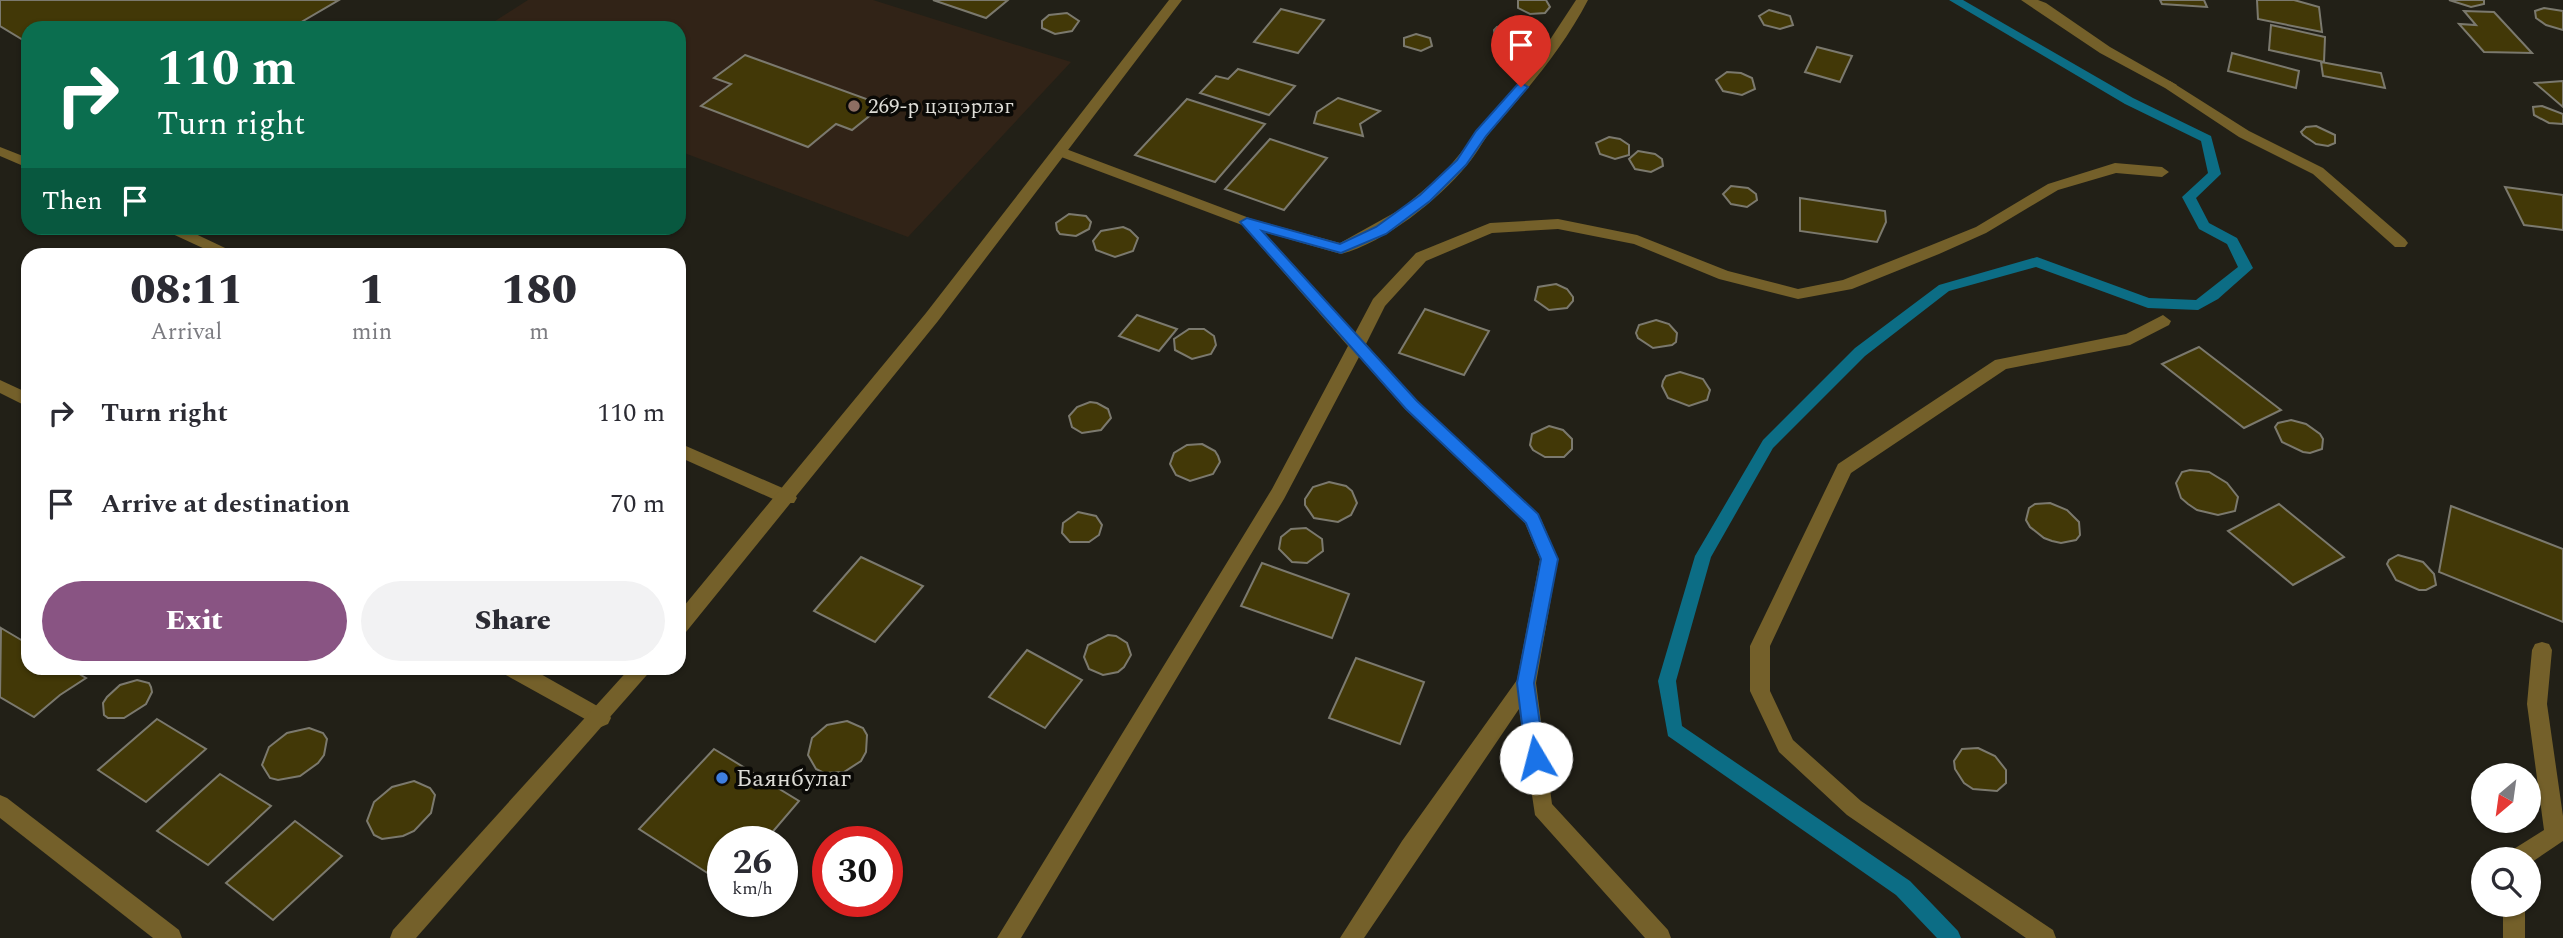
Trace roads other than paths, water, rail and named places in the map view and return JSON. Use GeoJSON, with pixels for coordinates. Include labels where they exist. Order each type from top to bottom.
{"type":"FeatureCollection","features":[{"type":"Feature","properties":{"kind":"street"},"geometry":{"type":"LineString","coordinates":[[686,618],[788,498],[1061,152],[1176,0]]}},
{"type":"Feature","properties":{"kind":"street"},"geometry":{"type":"LineString","coordinates":[[1061,152],[1247,222],[1341,249],[1381,231],[1425,198],[1462,163],[1481,134],[1530,75],[1582,0]]}},
{"type":"Feature","properties":{"kind":"street"},"geometry":{"type":"LineString","coordinates":[[2027,0],[2042,6],[2105,50],[2170,85],[2244,134],[2318,171],[2400,243]]}},
{"type":"Feature","properties":{"kind":"street"},"geometry":{"type":"LineString","coordinates":[[0,151],[21,161]]}},
{"type":"Feature","properties":{"kind":"street"},"geometry":{"type":"LineString","coordinates":[[1007,938],[1278,494],[1379,303],[1421,257],[1490,228],[1558,224],[1637,240],[1724,275],[1798,294],[1846,285],[1934,250],[1981,230],[2053,187],[2115,168],[2162,172]]}},
{"type":"Feature","properties":{"kind":"street"},"geometry":{"type":"LineString","coordinates":[[1247,222],[1411,405],[1532,519],[1549,559],[1525,683],[1542,808],[1660,938]]}},
{"type":"Feature","properties":{"kind":"street"},"geometry":{"type":"LineString","coordinates":[[187,235],[217,248]]}},
{"type":"Feature","properties":{"kind":"street"},"geometry":{"type":"LineString","coordinates":[[2045,938],[1854,808],[1786,746],[1760,691],[1760,646],[1844,469],[2001,364],[2130,339],[2163,321]]}},
{"type":"Feature","properties":{"kind":"street"},"geometry":{"type":"LineString","coordinates":[[0,386],[21,397]]}},
{"type":"Feature","properties":{"kind":"street"},"geometry":{"type":"LineString","coordinates":[[686,453],[788,498]]}},
{"type":"Feature","properties":{"kind":"street"},"geometry":{"type":"LineString","coordinates":[[2536,847],[2555,835],[2537,704],[2542,650]]}},
{"type":"Feature","properties":{"kind":"street"},"geometry":{"type":"LineString","coordinates":[[524,675],[601,718]]}},
{"type":"Feature","properties":{"kind":"street"},"geometry":{"type":"LineString","coordinates":[[401,938],[637,675]]}},
{"type":"Feature","properties":{"kind":"street"},"geometry":{"type":"LineString","coordinates":[[1351,938],[1525,683]]}},
{"type":"Feature","properties":{"kind":"street"},"geometry":{"type":"LineString","coordinates":[[0,805],[171,938]]}},
{"type":"Feature","properties":{"kind":"street"},"geometry":{"type":"LineString","coordinates":[[2514,917],[2514,938]]}},
{"type":"Feature","properties":{"kind":"waterway"},"geometry":{"type":"LineString","coordinates":[[1951,938],[1903,888],[1674,730],[1667,681],[1703,556],[1768,444],[1860,352],[1944,288],[2037,262],[2148,303],[2198,305],[2246,268],[2232,241],[2204,226],[2189,197],[2215,174],[2207,139],[2129,101],[1955,0]]}},
{"type":"Feature","properties":{"kind":"place","name":"269-р цэцэрлэг"},"geometry":{"type":"Point","coordinates":[854,106]}},
{"type":"Feature","properties":{"kind":"place","name":"Баянбулаг"},"geometry":{"type":"Point","coordinates":[722,778]}}]}
